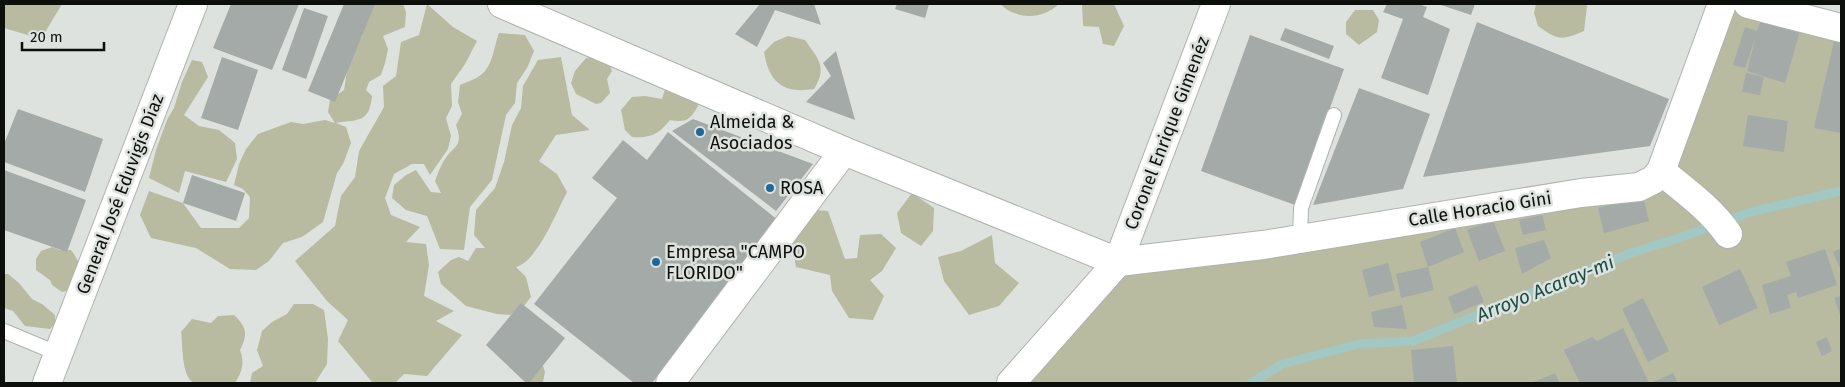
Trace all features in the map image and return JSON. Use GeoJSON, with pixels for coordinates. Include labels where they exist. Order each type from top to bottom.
{"type":"FeatureCollection","features":[{"type":"Feature","properties":{"kind":"street","name":"General José Eduvigis Díaz"},"geometry":{"type":"LineString","coordinates":[[48,383],[193,4]]}},
{"type":"Feature","properties":{"kind":"street"},"geometry":{"type":"LineString","coordinates":[[502,4],[844,151],[1118,262],[1010,383]]}},
{"type":"Feature","properties":{"kind":"street","name":"Coronel Enrique Gimenéz"},"geometry":{"type":"LineString","coordinates":[[1118,262],[1216,4]]}},
{"type":"Feature","properties":{"kind":"street"},"geometry":{"type":"LineString","coordinates":[[1722,4],[1661,171],[1688,193],[1725,230]]}},
{"type":"Feature","properties":{"kind":"street"},"geometry":{"type":"LineString","coordinates":[[1748,4],[1841,28]]}},
{"type":"Feature","properties":{"kind":"street"},"geometry":{"type":"LineString","coordinates":[[670,383],[844,151]]}},
{"type":"Feature","properties":{"kind":"street","name":"Calle Horacio Gini"},"geometry":{"type":"LineString","coordinates":[[1118,262],[1300,239],[1581,193],[1639,187],[1653,180],[1661,171]]}},
{"type":"Feature","properties":{"kind":"lane"},"geometry":{"type":"LineString","coordinates":[[1300,239],[1302,208],[1334,115]]}},
{"type":"Feature","properties":{"kind":"lane"},"geometry":{"type":"LineString","coordinates":[[4,331],[59,354]]}},
{"type":"Feature","properties":{"kind":"green space"},"geometry":{"type":"Polygon","coordinates":[[[4,4],[62,4],[41,39],[4,28],[4,4]]]}},
{"type":"Feature","properties":{"kind":"green space"},"geometry":{"type":"Polygon","coordinates":[[[370,4],[403,4],[406,12],[405,27],[383,36],[388,49],[385,63],[381,75],[369,82],[366,90],[372,96],[371,105],[366,115],[357,120],[336,123],[346,127],[351,143],[343,164],[337,173],[323,222],[302,237],[283,243],[269,261],[256,270],[230,269],[196,248],[151,238],[140,215],[149,191],[183,203],[201,228],[239,228],[249,218],[250,197],[243,189],[234,185],[239,164],[246,149],[258,134],[291,122],[303,124],[325,120],[335,123],[328,112],[330,100],[344,90],[350,52],[362,37],[367,6],[370,4]]]}},
{"type":"Feature","properties":{"kind":"green space"},"geometry":{"type":"Polygon","coordinates":[[[427,4],[453,27],[477,41],[465,64],[451,84],[452,106],[446,118],[451,136],[448,149],[430,175],[424,164],[412,164],[394,174],[385,198],[391,215],[420,227],[406,242],[426,244],[429,265],[424,296],[454,311],[436,321],[462,335],[427,376],[404,374],[395,383],[372,382],[338,341],[348,320],[327,301],[295,261],[335,226],[341,196],[355,177],[359,151],[384,107],[383,86],[396,76],[401,42],[419,35],[427,4]]]}},
{"type":"Feature","properties":{"kind":"green space"},"geometry":{"type":"Polygon","coordinates":[[[1000,4],[1059,4],[1045,13],[1030,16],[1014,13],[1000,4]]]}},
{"type":"Feature","properties":{"kind":"green space"},"geometry":{"type":"Polygon","coordinates":[[[1082,4],[1114,4],[1124,26],[1114,46],[1103,44],[1099,27],[1083,26],[1082,4]]]}},
{"type":"Feature","properties":{"kind":"green space"},"geometry":{"type":"Polygon","coordinates":[[[1536,4],[1586,4],[1584,31],[1564,38],[1550,34],[1538,26],[1534,13],[1536,4]]]}},
{"type":"Feature","properties":{"kind":"green space"},"geometry":{"type":"Polygon","coordinates":[[[1722,4],[1841,25],[1841,383],[1007,383],[1113,259],[1650,183],[1722,4]]]}},
{"type":"Feature","properties":{"kind":"green space"},"geometry":{"type":"Polygon","coordinates":[[[1355,10],[1373,10],[1379,20],[1377,32],[1359,45],[1346,34],[1346,22],[1355,10]]]}},
{"type":"Feature","properties":{"kind":"green space"},"geometry":{"type":"Polygon","coordinates":[[[499,33],[525,35],[534,51],[527,68],[517,83],[515,103],[506,115],[492,180],[470,207],[464,250],[440,249],[427,216],[406,210],[392,198],[394,185],[406,175],[416,170],[431,192],[441,193],[435,181],[440,167],[448,154],[457,145],[459,138],[456,125],[462,114],[458,102],[460,85],[482,74],[489,66],[499,33]]]}},
{"type":"Feature","properties":{"kind":"green space"},"geometry":{"type":"Polygon","coordinates":[[[788,36],[805,40],[820,63],[820,75],[814,89],[794,90],[786,88],[774,79],[770,72],[764,52],[774,42],[788,36]]]}},
{"type":"Feature","properties":{"kind":"green space"},"geometry":{"type":"Polygon","coordinates":[[[598,56],[609,63],[612,71],[607,79],[610,93],[601,103],[596,104],[576,94],[571,83],[575,71],[586,58],[598,56]]]}},
{"type":"Feature","properties":{"kind":"green space"},"geometry":{"type":"Polygon","coordinates":[[[561,57],[572,115],[590,130],[556,135],[539,161],[557,174],[567,192],[539,246],[524,263],[516,267],[526,277],[531,297],[523,307],[510,315],[497,314],[466,306],[441,284],[438,272],[451,260],[459,257],[468,261],[476,248],[485,248],[474,235],[476,210],[495,188],[504,162],[512,125],[521,108],[523,86],[538,60],[561,57]]]}},
{"type":"Feature","properties":{"kind":"green space"},"geometry":{"type":"Polygon","coordinates":[[[192,60],[202,62],[208,77],[184,115],[199,126],[219,130],[235,143],[237,159],[226,182],[185,171],[179,193],[149,178],[156,150],[192,60]]]}},
{"type":"Feature","properties":{"kind":"green space"},"geometry":{"type":"Polygon","coordinates":[[[667,83],[694,86],[698,106],[695,111],[684,121],[670,120],[662,129],[654,134],[644,137],[632,137],[625,130],[621,110],[632,97],[645,96],[662,99],[667,83]]]}},
{"type":"Feature","properties":{"kind":"green space"},"geometry":{"type":"Polygon","coordinates":[[[912,193],[934,208],[933,231],[921,246],[901,233],[897,213],[912,193]]]}},
{"type":"Feature","properties":{"kind":"green space"},"geometry":{"type":"Polygon","coordinates":[[[814,210],[828,211],[845,259],[857,258],[860,235],[881,234],[896,248],[882,271],[870,280],[884,296],[873,320],[849,318],[832,291],[830,275],[796,267],[791,239],[814,210]]]}},
{"type":"Feature","properties":{"kind":"green space"},"geometry":{"type":"Polygon","coordinates":[[[992,235],[995,263],[1019,283],[999,306],[969,315],[944,281],[938,257],[961,251],[992,235]]]}},
{"type":"Feature","properties":{"kind":"green space"},"geometry":{"type":"Polygon","coordinates":[[[52,247],[60,250],[71,250],[78,260],[80,274],[74,289],[62,292],[36,270],[36,259],[41,251],[52,247]]]}},
{"type":"Feature","properties":{"kind":"green space"},"geometry":{"type":"Polygon","coordinates":[[[4,274],[8,274],[19,283],[32,299],[42,304],[55,315],[55,323],[50,329],[25,326],[13,311],[4,308],[4,274]]]}},
{"type":"Feature","properties":{"kind":"green space"},"geometry":{"type":"Polygon","coordinates":[[[294,304],[313,304],[324,310],[328,339],[327,364],[315,383],[250,383],[252,373],[263,366],[257,350],[262,331],[272,322],[287,314],[294,304]]]}},
{"type":"Feature","properties":{"kind":"green space"},"geometry":{"type":"Polygon","coordinates":[[[234,315],[242,323],[245,331],[240,350],[242,367],[235,383],[199,384],[190,380],[185,368],[181,332],[192,319],[211,323],[218,316],[234,315]]]}},
{"type":"Feature","properties":{"kind":"green space"},"geometry":{"type":"Polygon","coordinates":[[[542,363],[545,372],[543,382],[530,383],[524,380],[542,363]]]}},
{"type":"Feature","properties":{"kind":"building"},"geometry":{"type":"Polygon","coordinates":[[[231,4],[299,4],[272,70],[213,48],[231,4]]]}},
{"type":"Feature","properties":{"kind":"building"},"geometry":{"type":"Polygon","coordinates":[[[344,4],[375,4],[335,102],[308,91],[344,4]]]}},
{"type":"Feature","properties":{"kind":"building"},"geometry":{"type":"Polygon","coordinates":[[[760,4],[814,4],[821,25],[775,10],[757,47],[735,34],[760,4]]]}},
{"type":"Feature","properties":{"kind":"building"},"geometry":{"type":"Polygon","coordinates":[[[897,4],[929,4],[925,18],[895,9],[897,4]]]}},
{"type":"Feature","properties":{"kind":"building"},"geometry":{"type":"Polygon","coordinates":[[[1387,4],[1418,4],[1427,7],[1423,17],[1450,29],[1428,95],[1381,78],[1403,19],[1383,12],[1387,4]]]}},
{"type":"Feature","properties":{"kind":"building"},"geometry":{"type":"Polygon","coordinates":[[[1438,4],[1475,4],[1471,15],[1438,4]]]}},
{"type":"Feature","properties":{"kind":"building"},"geometry":{"type":"Polygon","coordinates":[[[304,8],[328,16],[306,79],[282,70],[304,8]]]}},
{"type":"Feature","properties":{"kind":"building"},"geometry":{"type":"Polygon","coordinates":[[[1761,20],[1800,31],[1785,83],[1747,71],[1756,36],[1745,68],[1733,65],[1745,27],[1757,31],[1761,20]]]}},
{"type":"Feature","properties":{"kind":"building"},"geometry":{"type":"Polygon","coordinates":[[[1477,22],[1669,99],[1650,146],[1423,177],[1477,22]]]}},
{"type":"Feature","properties":{"kind":"building"},"geometry":{"type":"Polygon","coordinates":[[[1285,28],[1334,46],[1329,59],[1280,40],[1285,28]]]}},
{"type":"Feature","properties":{"kind":"building"},"geometry":{"type":"Polygon","coordinates":[[[1250,35],[1344,69],[1295,205],[1201,171],[1250,35]]]}},
{"type":"Feature","properties":{"kind":"building"},"geometry":{"type":"Polygon","coordinates":[[[1834,41],[1841,42],[1841,133],[1814,128],[1834,41]]]}},
{"type":"Feature","properties":{"kind":"building"},"geometry":{"type":"Polygon","coordinates":[[[836,51],[855,120],[806,102],[831,76],[823,63],[836,51]]]}},
{"type":"Feature","properties":{"kind":"building"},"geometry":{"type":"Polygon","coordinates":[[[222,57],[258,70],[238,130],[201,118],[222,57]]]}},
{"type":"Feature","properties":{"kind":"building"},"geometry":{"type":"Polygon","coordinates":[[[1746,73],[1764,77],[1760,95],[1742,92],[1746,73]]]}},
{"type":"Feature","properties":{"kind":"building"},"geometry":{"type":"Polygon","coordinates":[[[1359,88],[1430,114],[1403,189],[1313,205],[1359,88]]]}},
{"type":"Feature","properties":{"kind":"building"},"geometry":{"type":"Polygon","coordinates":[[[18,109],[103,139],[85,192],[4,162],[4,144],[18,109]]]}},
{"type":"Feature","properties":{"kind":"building"},"geometry":{"type":"Polygon","coordinates":[[[1748,115],[1788,121],[1784,152],[1743,146],[1748,115]]]}},
{"type":"Feature","properties":{"kind":"building","name":"ROSA"},"geometry":{"type":"Polygon","coordinates":[[[693,119],[813,164],[776,211],[672,131],[693,119]]]}},
{"type":"Feature","properties":{"kind":"building","name":"Empresa \"CAMPO FLORIDO\""},"geometry":{"type":"Polygon","coordinates":[[[668,132],[779,221],[652,383],[634,383],[534,304],[617,198],[592,178],[623,140],[647,160],[668,132]]]}},
{"type":"Feature","properties":{"kind":"building"},"geometry":{"type":"Polygon","coordinates":[[[4,170],[86,200],[67,252],[4,230],[4,170]]]}},
{"type":"Feature","properties":{"kind":"building"},"geometry":{"type":"Polygon","coordinates":[[[192,175],[245,193],[236,221],[183,203],[192,175]]]}},
{"type":"Feature","properties":{"kind":"building"},"geometry":{"type":"Polygon","coordinates":[[[1643,196],[1649,221],[1604,233],[1598,208],[1643,196]]]}},
{"type":"Feature","properties":{"kind":"building"},"geometry":{"type":"Polygon","coordinates":[[[1542,215],[1546,230],[1523,235],[1519,220],[1542,215]]]}},
{"type":"Feature","properties":{"kind":"building"},"geometry":{"type":"Polygon","coordinates":[[[1493,220],[1505,251],[1479,261],[1467,230],[1493,220]]]}},
{"type":"Feature","properties":{"kind":"building"},"geometry":{"type":"Polygon","coordinates":[[[1455,228],[1464,252],[1428,267],[1420,242],[1455,228]]]}},
{"type":"Feature","properties":{"kind":"building"},"geometry":{"type":"Polygon","coordinates":[[[1544,240],[1551,258],[1522,274],[1515,248],[1544,240]]]}},
{"type":"Feature","properties":{"kind":"building"},"geometry":{"type":"Polygon","coordinates":[[[1841,248],[1841,271],[1833,252],[1841,248]]]}},
{"type":"Feature","properties":{"kind":"building"},"geometry":{"type":"Polygon","coordinates":[[[1825,249],[1837,285],[1798,298],[1796,292],[1787,295],[1791,308],[1770,314],[1762,285],[1791,276],[1786,262],[1825,249]]]}},
{"type":"Feature","properties":{"kind":"building"},"geometry":{"type":"Polygon","coordinates":[[[1388,263],[1395,290],[1369,297],[1362,270],[1388,263]]]}},
{"type":"Feature","properties":{"kind":"building"},"geometry":{"type":"Polygon","coordinates":[[[1428,267],[1434,290],[1401,298],[1396,274],[1428,267]]]}},
{"type":"Feature","properties":{"kind":"building"},"geometry":{"type":"Polygon","coordinates":[[[1740,269],[1758,308],[1719,325],[1702,287],[1740,269]]]}},
{"type":"Feature","properties":{"kind":"building"},"geometry":{"type":"Polygon","coordinates":[[[1477,285],[1484,302],[1454,314],[1448,297],[1477,285]]]}},
{"type":"Feature","properties":{"kind":"building"},"geometry":{"type":"Polygon","coordinates":[[[1841,296],[1841,317],[1834,298],[1841,296]]]}},
{"type":"Feature","properties":{"kind":"building"},"geometry":{"type":"Polygon","coordinates":[[[1643,298],[1669,351],[1648,362],[1622,309],[1643,298]]]}},
{"type":"Feature","properties":{"kind":"building"},"geometry":{"type":"Polygon","coordinates":[[[521,303],[565,338],[529,383],[526,383],[486,345],[521,303]]]}},
{"type":"Feature","properties":{"kind":"building"},"geometry":{"type":"Polygon","coordinates":[[[1402,305],[1407,329],[1374,327],[1371,312],[1402,305]]]}},
{"type":"Feature","properties":{"kind":"building"},"geometry":{"type":"Polygon","coordinates":[[[1623,328],[1649,383],[1580,383],[1564,350],[1592,337],[1597,341],[1623,328]]]}},
{"type":"Feature","properties":{"kind":"building"},"geometry":{"type":"Polygon","coordinates":[[[1827,337],[1832,351],[1822,356],[1816,342],[1827,337]]]}},
{"type":"Feature","properties":{"kind":"building"},"geometry":{"type":"Polygon","coordinates":[[[1453,346],[1457,383],[1414,383],[1411,350],[1453,346]]]}},
{"type":"Feature","properties":{"kind":"building"},"geometry":{"type":"Polygon","coordinates":[[[1555,373],[1560,383],[1531,383],[1548,376],[1555,373]]]}},
{"type":"Feature","properties":{"kind":"building"},"geometry":{"type":"Polygon","coordinates":[[[1673,373],[1678,383],[1651,383],[1673,373]]]}},
{"type":"Feature","properties":{"kind":"waterway","name":"Arroyo Acaray-mi"},"geometry":{"type":"LineString","coordinates":[[1251,383],[1282,364],[1359,344],[1413,341],[1631,253],[1751,212],[1841,191]]}},
{"type":"Feature","properties":{"kind":"place","name":"Almeida & Asociados"},"geometry":{"type":"Point","coordinates":[700,132]}},
{"type":"Feature","properties":{"kind":"place","name":"ROSA"},"geometry":{"type":"Point","coordinates":[770,188]}},
{"type":"Feature","properties":{"kind":"place","name":"Empresa \"CAMPO FLORIDO\""},"geometry":{"type":"Point","coordinates":[656,262]}}]}
